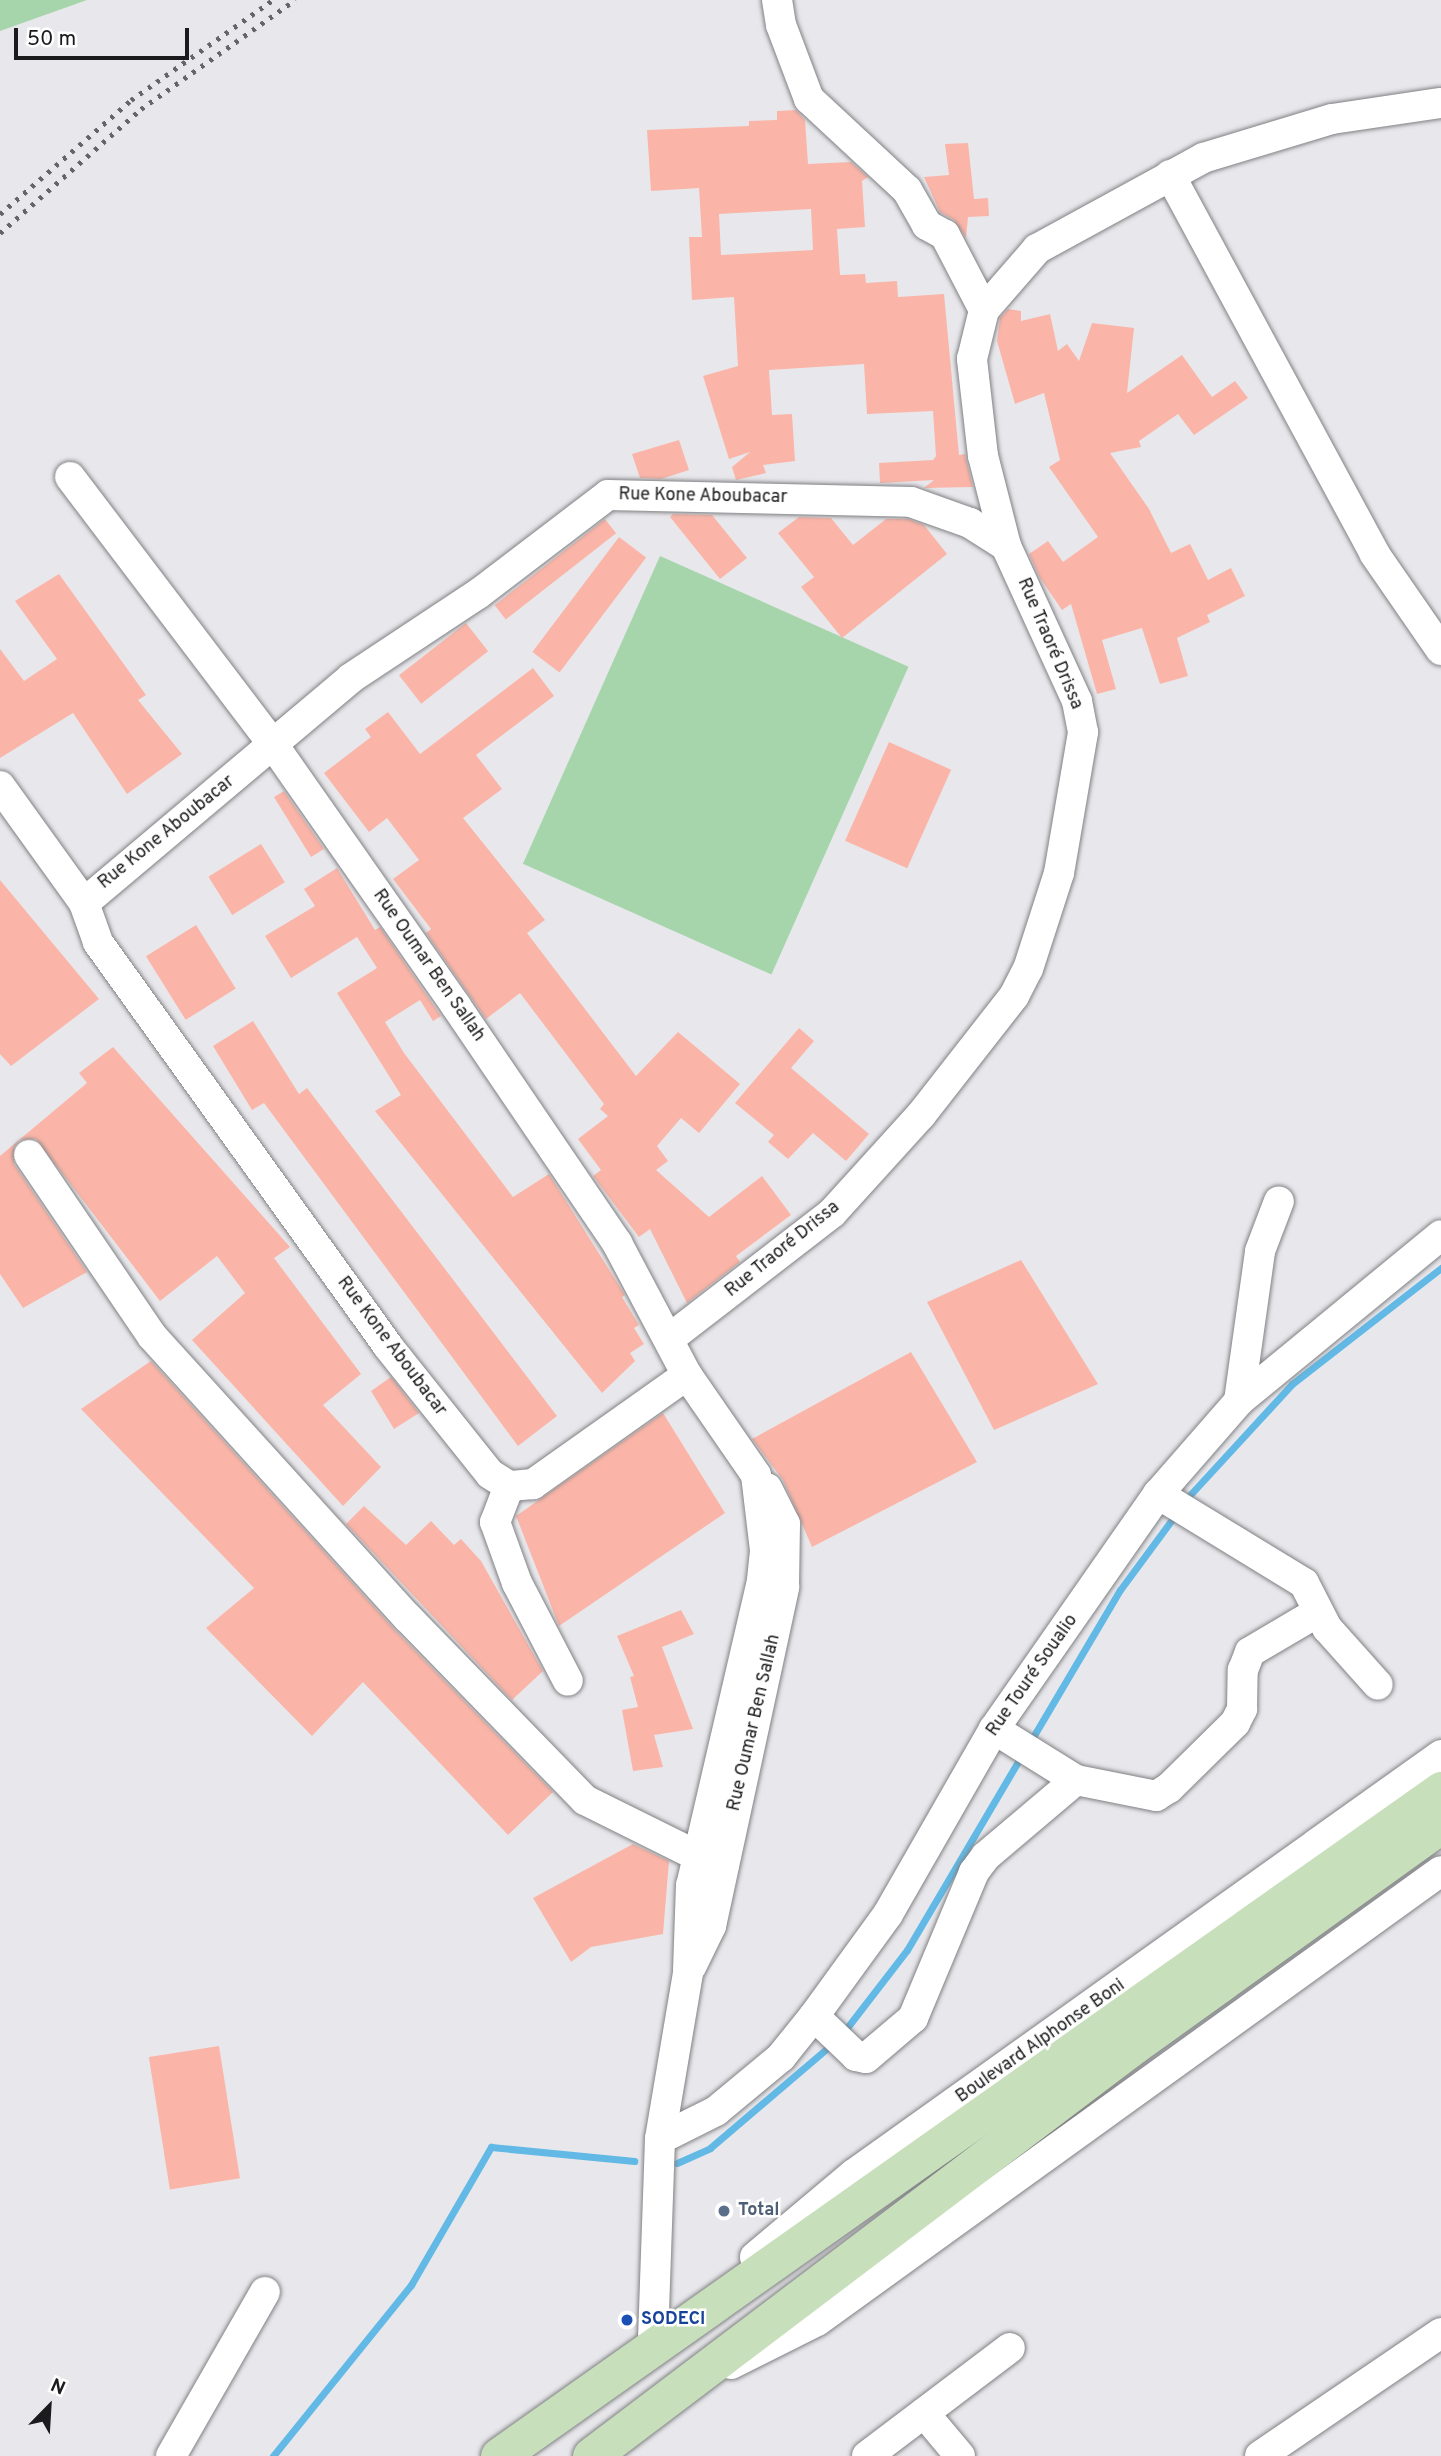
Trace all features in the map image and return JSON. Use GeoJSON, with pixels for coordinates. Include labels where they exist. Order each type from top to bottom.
{"type":"FeatureCollection","features":[{"type":"Feature","properties":{"kind":"main road","name":"Boulevard Alphonse Boni"},"geometry":{"type":"LineString","coordinates":[[499,2456],[653,2343],[1436,1811]]}},
{"type":"Feature","properties":{"kind":"main road","name":"Boulevard Alphonse Boni"},"geometry":{"type":"LineString","coordinates":[[591,2456],[1133,2046],[1436,1811]]}},
{"type":"Feature","properties":{"kind":"street"},"geometry":{"type":"LineString","coordinates":[[777,0],[780,25],[809,99],[907,190],[927,225],[945,235],[985,310],[1038,249],[1203,158],[1306,126],[1441,103]]}},
{"type":"Feature","properties":{"kind":"street"},"geometry":{"type":"LineString","coordinates":[[1170,175],[1374,553],[1441,650]]}},
{"type":"Feature","properties":{"kind":"street","name":"Rue Traoré Drissa"},"geometry":{"type":"LineString","coordinates":[[669,1339],[832,1213],[921,1115],[1014,996],[1028,969],[1059,873],[1083,732],[1077,701],[1006,546],[983,456],[972,359],[985,310]]}},
{"type":"Feature","properties":{"kind":"street","name":"Rue Oumar Ben Sallah"},"geometry":{"type":"LineString","coordinates":[[70,477],[274,746],[617,1243],[687,1375],[770,1492],[785,1524],[784,1587],[711,1926],[688,1973]]}},
{"type":"Feature","properties":{"kind":"street","name":"Rue Kone Aboubacar"},"geometry":{"type":"LineString","coordinates":[[509,1486],[490,1474],[388,1346],[97,942],[84,903],[274,746],[351,678],[478,594],[608,495],[911,502],[970,523],[1006,546]]}},
{"type":"Feature","properties":{"kind":"street"},"geometry":{"type":"LineString","coordinates":[[0,786],[84,903]]}},
{"type":"Feature","properties":{"kind":"street"},"geometry":{"type":"LineString","coordinates":[[29,1155],[152,1336],[408,1618],[585,1800],[698,1856]]}},
{"type":"Feature","properties":{"kind":"street"},"geometry":{"type":"LineString","coordinates":[[1239,1401],[1261,1251],[1279,1201]]}},
{"type":"Feature","properties":{"kind":"street","name":"Rue Touré Soualio"},"geometry":{"type":"LineString","coordinates":[[660,2139],[716,2111],[781,2057],[814,2016],[888,1914],[994,1729],[1158,1494],[1239,1401],[1441,1235]]}},
{"type":"Feature","properties":{"kind":"street"},"geometry":{"type":"LineString","coordinates":[[568,1681],[517,1583],[495,1522],[509,1486],[533,1484],[687,1375]]}},
{"type":"Feature","properties":{"kind":"street","name":"Rue Oumar Ben Sallah"},"geometry":{"type":"LineString","coordinates":[[653,2343],[660,2139],[688,1973],[688,1919],[698,1856],[762,1581],[765,1540],[756,1475]]}},
{"type":"Feature","properties":{"kind":"street"},"geometry":{"type":"LineString","coordinates":[[1158,1494],[1304,1583],[1312,1591],[1318,1612],[1378,1685]]}},
{"type":"Feature","properties":{"kind":"street"},"geometry":{"type":"LineString","coordinates":[[994,1729],[1076,1780],[1156,1796],[1169,1788],[1235,1723],[1242,1709],[1243,1670],[1250,1652],[1318,1612]]}},
{"type":"Feature","properties":{"kind":"street","name":"Boulevard Alphonse Boni"},"geometry":{"type":"LineString","coordinates":[[653,2343],[854,2174],[1441,1755]]}},
{"type":"Feature","properties":{"kind":"street"},"geometry":{"type":"LineString","coordinates":[[814,2016],[856,2056],[866,2058],[913,2018],[974,1872],[986,1856],[1076,1780]]}},
{"type":"Feature","properties":{"kind":"street","name":"Boulevard Alphonse Boni"},"geometry":{"type":"LineString","coordinates":[[677,2391],[817,2321],[1441,1871]]}},
{"type":"Feature","properties":{"kind":"street"},"geometry":{"type":"LineString","coordinates":[[171,2456],[265,2292]]}},
{"type":"Feature","properties":{"kind":"street"},"geometry":{"type":"LineString","coordinates":[[1260,2456],[1441,2333]]}},
{"type":"Feature","properties":{"kind":"street"},"geometry":{"type":"LineString","coordinates":[[867,2456],[1010,2348]]}},
{"type":"Feature","properties":{"kind":"street"},"geometry":{"type":"LineString","coordinates":[[924,2413],[960,2456]]}},
{"type":"Feature","properties":{"kind":"green space"},"geometry":{"type":"Polygon","coordinates":[[[0,0],[87,0],[0,31],[0,0]]]}},
{"type":"Feature","properties":{"kind":"green space"},"geometry":{"type":"Polygon","coordinates":[[[660,556],[908,667],[771,974],[523,864],[660,556]]]}},
{"type":"Feature","properties":{"kind":"building"},"geometry":{"type":"Polygon","coordinates":[[[796,110],[805,120],[808,164],[851,162],[868,177],[862,181],[865,227],[837,229],[840,275],[865,274],[866,283],[897,281],[898,297],[944,294],[959,455],[965,454],[973,487],[924,488],[934,480],[880,483],[879,463],[933,460],[936,456],[933,411],[867,414],[864,364],[769,370],[772,415],[792,414],[795,461],[763,465],[766,473],[736,480],[732,467],[750,452],[729,459],[703,376],[738,366],[734,297],[692,300],[689,237],[702,237],[699,188],[651,191],[647,130],[749,126],[749,121],[777,120],[777,111],[796,110]],[[811,209],[719,214],[721,255],[813,250],[811,209]]]}},
{"type":"Feature","properties":{"kind":"building"},"geometry":{"type":"Polygon","coordinates":[[[968,143],[974,199],[988,198],[989,216],[968,217],[966,238],[954,220],[940,212],[924,177],[949,175],[945,144],[968,143]]]}},
{"type":"Feature","properties":{"kind":"building"},"geometry":{"type":"Polygon","coordinates":[[[1008,309],[1021,311],[1021,321],[1050,314],[1058,351],[1067,344],[1079,361],[1092,323],[1134,328],[1127,393],[1182,355],[1212,397],[1235,381],[1248,398],[1194,435],[1178,414],[1139,441],[1141,447],[1110,453],[1149,509],[1171,553],[1190,544],[1208,580],[1231,568],[1245,596],[1207,615],[1210,622],[1177,638],[1188,676],[1160,684],[1142,628],[1102,640],[1116,689],[1097,694],[1071,604],[1062,610],[1040,578],[1029,554],[1048,541],[1063,562],[1098,537],[1049,467],[1060,460],[1044,393],[1015,404],[997,341],[1000,318],[1008,309]]]}},
{"type":"Feature","properties":{"kind":"building"},"geometry":{"type":"Polygon","coordinates":[[[679,440],[689,470],[661,479],[640,478],[632,454],[679,440]]]}},
{"type":"Feature","properties":{"kind":"building"},"geometry":{"type":"Polygon","coordinates":[[[673,514],[712,515],[747,558],[720,579],[670,517],[673,514]]]}},
{"type":"Feature","properties":{"kind":"building"},"geometry":{"type":"Polygon","coordinates":[[[799,517],[831,518],[853,545],[886,519],[908,519],[924,525],[947,554],[842,638],[801,587],[814,577],[778,533],[799,517]]]}},
{"type":"Feature","properties":{"kind":"building"},"geometry":{"type":"Polygon","coordinates":[[[605,519],[616,533],[506,619],[495,605],[605,519]]]}},
{"type":"Feature","properties":{"kind":"building"},"geometry":{"type":"Polygon","coordinates":[[[619,537],[646,557],[559,672],[532,652],[619,537]]]}},
{"type":"Feature","properties":{"kind":"building"},"geometry":{"type":"Polygon","coordinates":[[[59,574],[146,695],[138,700],[182,754],[127,794],[73,713],[0,758],[0,649],[24,681],[57,659],[15,601],[59,574]]]}},
{"type":"Feature","properties":{"kind":"building"},"geometry":{"type":"Polygon","coordinates":[[[466,623],[488,651],[421,704],[399,675],[466,623]]]}},
{"type":"Feature","properties":{"kind":"building"},"geometry":{"type":"Polygon","coordinates":[[[533,668],[554,696],[476,755],[502,789],[463,818],[545,920],[527,933],[636,1076],[678,1032],[740,1084],[699,1133],[681,1118],[657,1146],[668,1161],[656,1170],[709,1217],[762,1176],[791,1215],[736,1256],[740,1262],[687,1303],[650,1229],[639,1237],[593,1176],[601,1170],[578,1139],[608,1116],[600,1109],[604,1104],[520,993],[486,1019],[426,933],[431,929],[393,879],[419,860],[387,818],[369,832],[324,773],[371,737],[365,729],[388,712],[420,754],[533,668]]]}},
{"type":"Feature","properties":{"kind":"building"},"geometry":{"type":"Polygon","coordinates":[[[889,742],[951,770],[907,868],[845,841],[889,742]]]}},
{"type":"Feature","properties":{"kind":"building"},"geometry":{"type":"Polygon","coordinates":[[[284,791],[324,849],[311,857],[274,797],[284,791]]]}},
{"type":"Feature","properties":{"kind":"building"},"geometry":{"type":"Polygon","coordinates":[[[261,844],[285,882],[232,915],[208,877],[261,844]]]}},
{"type":"Feature","properties":{"kind":"building"},"geometry":{"type":"Polygon","coordinates":[[[337,868],[375,930],[380,927],[441,1016],[433,1021],[420,1000],[385,1022],[404,1053],[513,1197],[549,1174],[625,1295],[622,1297],[639,1325],[634,1328],[644,1344],[630,1353],[635,1361],[602,1393],[375,1111],[401,1095],[337,993],[377,968],[357,937],[291,978],[265,936],[315,906],[304,889],[337,868]]]}},
{"type":"Feature","properties":{"kind":"building"},"geometry":{"type":"Polygon","coordinates":[[[0,880],[99,999],[11,1066],[0,1054],[0,880]]]}},
{"type":"Feature","properties":{"kind":"building"},"geometry":{"type":"Polygon","coordinates":[[[196,925],[236,989],[186,1020],[146,956],[196,925]]]}},
{"type":"Feature","properties":{"kind":"building"},"geometry":{"type":"Polygon","coordinates":[[[253,1021],[299,1094],[307,1088],[557,1416],[518,1446],[264,1103],[252,1110],[213,1046],[253,1021]]]}},
{"type":"Feature","properties":{"kind":"building"},"geometry":{"type":"Polygon","coordinates":[[[799,1028],[814,1041],[791,1068],[869,1134],[846,1161],[813,1133],[788,1159],[768,1142],[774,1135],[735,1103],[799,1028]]]}},
{"type":"Feature","properties":{"kind":"building"},"geometry":{"type":"Polygon","coordinates":[[[113,1047],[290,1247],[274,1258],[361,1374],[323,1405],[381,1467],[343,1506],[192,1340],[245,1293],[217,1256],[160,1301],[36,1139],[20,1140],[14,1147],[14,1164],[87,1272],[23,1308],[0,1274],[0,1156],[87,1083],[79,1073],[113,1047]]]}},
{"type":"Feature","properties":{"kind":"building"},"geometry":{"type":"Polygon","coordinates":[[[1021,1260],[1098,1384],[994,1430],[927,1302],[1021,1260]]]}},
{"type":"Feature","properties":{"kind":"building"},"geometry":{"type":"Polygon","coordinates":[[[911,1352],[977,1462],[812,1547],[783,1480],[752,1439],[911,1352]]]}},
{"type":"Feature","properties":{"kind":"building"},"geometry":{"type":"Polygon","coordinates":[[[151,1361],[395,1630],[553,1792],[508,1835],[363,1682],[312,1736],[206,1628],[254,1588],[81,1409],[151,1361]]]}},
{"type":"Feature","properties":{"kind":"building"},"geometry":{"type":"Polygon","coordinates":[[[391,1377],[419,1413],[394,1429],[371,1391],[391,1377]]]}},
{"type":"Feature","properties":{"kind":"building"},"geometry":{"type":"Polygon","coordinates":[[[663,1413],[725,1513],[559,1626],[516,1516],[663,1413]]]}},
{"type":"Feature","properties":{"kind":"building"},"geometry":{"type":"Polygon","coordinates":[[[364,1506],[406,1545],[431,1521],[454,1545],[461,1539],[481,1561],[543,1671],[512,1700],[346,1524],[364,1506]]]}},
{"type":"Feature","properties":{"kind":"building"},"geometry":{"type":"Polygon","coordinates":[[[681,1610],[694,1634],[662,1647],[693,1729],[654,1735],[663,1767],[633,1771],[622,1710],[638,1707],[630,1677],[634,1676],[617,1636],[681,1610]]]}},
{"type":"Feature","properties":{"kind":"building"},"geometry":{"type":"Polygon","coordinates":[[[633,1844],[669,1861],[663,1934],[591,1947],[571,1962],[533,1898],[633,1844]]]}},
{"type":"Feature","properties":{"kind":"building"},"geometry":{"type":"Polygon","coordinates":[[[219,2046],[240,2178],[170,2189],[149,2057],[219,2046]]]}},
{"type":"Feature","properties":{"kind":"waterway"},"geometry":{"type":"LineString","coordinates":[[1189,1496],[1292,1384],[1441,1268]]}},
{"type":"Feature","properties":{"kind":"waterway"},"geometry":{"type":"LineString","coordinates":[[1033,1737],[1120,1590],[1173,1518]]}},
{"type":"Feature","properties":{"kind":"waterway"},"geometry":{"type":"LineString","coordinates":[[843,2033],[907,1950],[1022,1755]]}},
{"type":"Feature","properties":{"kind":"waterway"},"geometry":{"type":"LineString","coordinates":[[677,2163],[710,2148],[831,2045]]}},
{"type":"Feature","properties":{"kind":"waterway"},"geometry":{"type":"LineString","coordinates":[[273,2456],[411,2285],[491,2147],[634,2161]]}},
{"type":"Feature","properties":{"kind":"railway"},"geometry":{"type":"LineString","coordinates":[[0,214],[131,100],[273,0]]}},
{"type":"Feature","properties":{"kind":"railway"},"geometry":{"type":"LineString","coordinates":[[0,233],[141,109],[295,0]]}},
{"type":"Feature","properties":{"kind":"place","name":"Total"},"geometry":{"type":"Point","coordinates":[724,2211]}},
{"type":"Feature","properties":{"kind":"place","name":"SODECI"},"geometry":{"type":"Point","coordinates":[627,2320]}}]}
